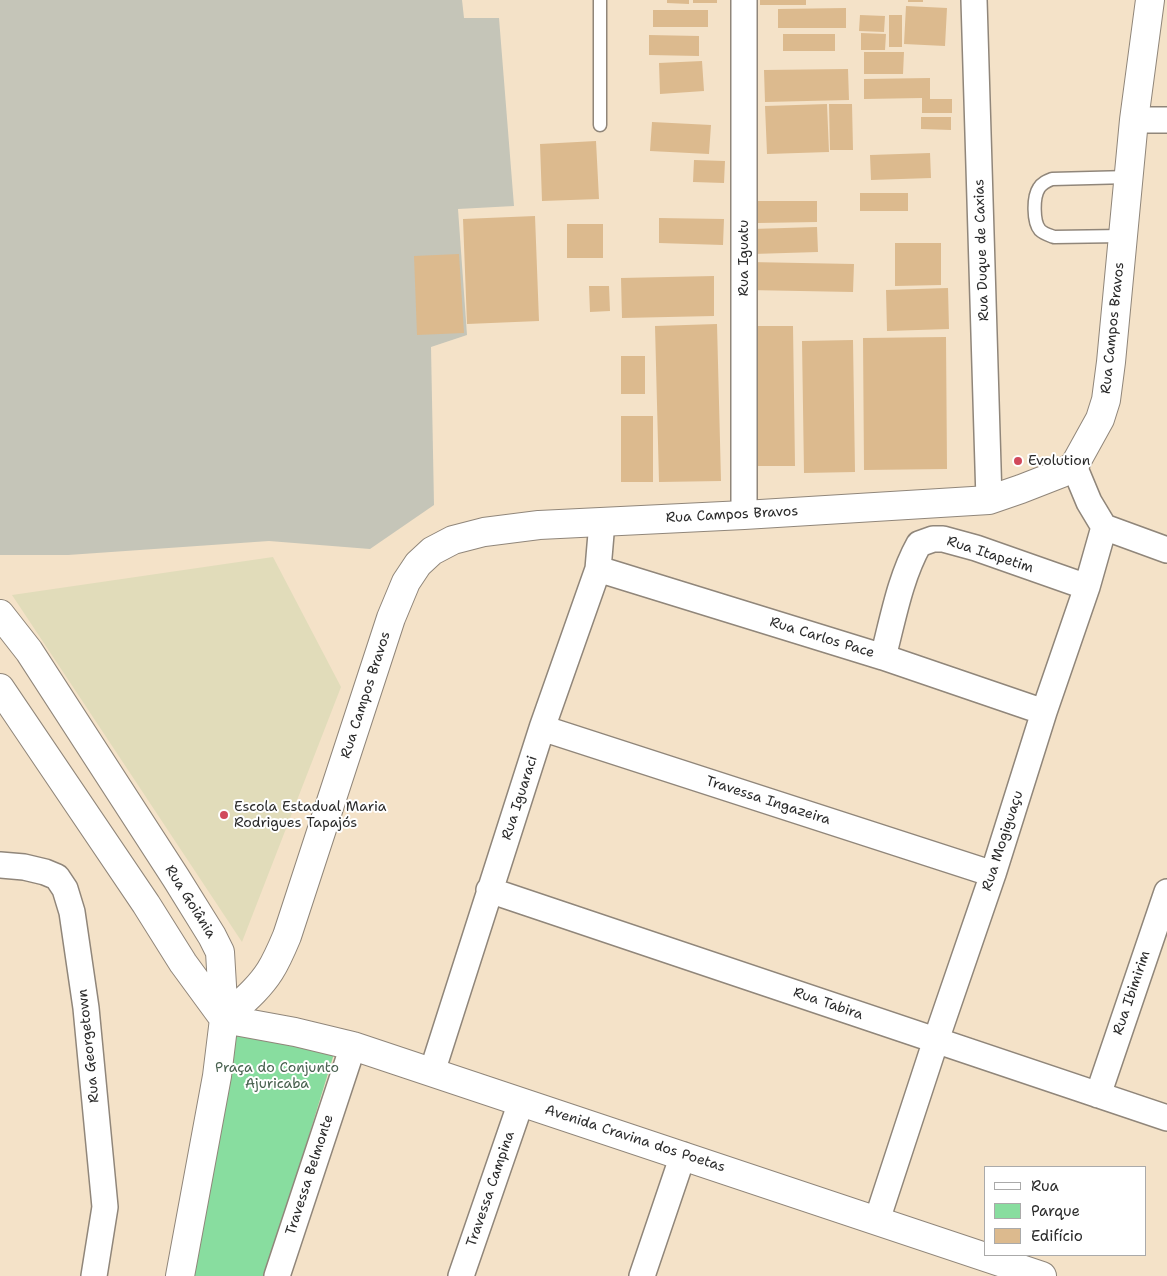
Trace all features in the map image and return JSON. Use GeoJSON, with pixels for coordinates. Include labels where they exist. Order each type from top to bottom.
{"type":"FeatureCollection","features":[{"type":"Feature","properties":{"kind":"street","name":"Rua Iguatu"},"geometry":{"type":"LineString","coordinates":[[744,0],[744,515]]}},
{"type":"Feature","properties":{"kind":"street","name":"Rua Duque de Caxias"},"geometry":{"type":"LineString","coordinates":[[974,0],[989,500]]}},
{"type":"Feature","properties":{"kind":"street","name":"Rua Campos Bravos"},"geometry":{"type":"LineString","coordinates":[[224,1019],[265,978],[282,949],[390,618],[406,582],[418,564],[432,551],[446,544],[484,532],[539,525],[989,500],[1045,480],[1074,466],[1100,419],[1106,400],[1134,120],[1150,0]]}},
{"type":"Feature","properties":{"kind":"street"},"geometry":{"type":"LineString","coordinates":[[1134,120],[1167,120]]}},
{"type":"Feature","properties":{"kind":"street"},"geometry":{"type":"LineString","coordinates":[[1074,466],[1089,502],[1104,528],[1167,550]]}},
{"type":"Feature","properties":{"kind":"street","name":"Rua Iguaraci"},"geometry":{"type":"LineString","coordinates":[[432,1072],[542,728],[598,569],[602,522]]}},
{"type":"Feature","properties":{"kind":"street","name":"Rua Mogiguaçu"},"geometry":{"type":"LineString","coordinates":[[877,1220],[993,874],[1044,712],[1087,587],[1104,528]]}},
{"type":"Feature","properties":{"kind":"street","name":"Rua Itapetim"},"geometry":{"type":"LineString","coordinates":[[883,657],[912,556],[919,544],[933,539],[943,539],[976,548],[1087,587]]}},
{"type":"Feature","properties":{"kind":"street","name":"Rua Carlos Pace"},"geometry":{"type":"LineString","coordinates":[[598,569],[883,657],[1044,712]]}},
{"type":"Feature","properties":{"kind":"street","name":"Rua Goiânia"},"geometry":{"type":"LineString","coordinates":[[0,614],[29,651],[212,936],[220,952],[224,1019],[217,1076],[180,1276]]}},
{"type":"Feature","properties":{"kind":"street"},"geometry":{"type":"LineString","coordinates":[[0,688],[120,864],[183,963],[224,1019]]}},
{"type":"Feature","properties":{"kind":"street","name":"Travessa Ingazeira"},"geometry":{"type":"LineString","coordinates":[[542,728],[993,874]]}},
{"type":"Feature","properties":{"kind":"street","name":"Rua Georgetown"},"geometry":{"type":"LineString","coordinates":[[0,864],[38,870],[57,877],[65,889],[72,912],[86,1008],[106,1207],[94,1276]]}},
{"type":"Feature","properties":{"kind":"street","name":"Rua Tabira"},"geometry":{"type":"LineString","coordinates":[[490,890],[1167,1118]]}},
{"type":"Feature","properties":{"kind":"street","name":"Rua Ibimirim"},"geometry":{"type":"LineString","coordinates":[[1098,1095],[1167,892]]}},
{"type":"Feature","properties":{"kind":"street","name":"Avenida Cravina dos Poetas"},"geometry":{"type":"LineString","coordinates":[[224,1019],[294,1032],[353,1046],[1042,1276]]}},
{"type":"Feature","properties":{"kind":"street","name":"Travessa Belmonte"},"geometry":{"type":"LineString","coordinates":[[277,1276],[353,1046]]}},
{"type":"Feature","properties":{"kind":"street","name":"Travessa Campina"},"geometry":{"type":"LineString","coordinates":[[461,1276],[521,1102]]}},
{"type":"Feature","properties":{"kind":"street"},"geometry":{"type":"LineString","coordinates":[[642,1276],[683,1155]]}},
{"type":"Feature","properties":{"kind":"lane"},"geometry":{"type":"LineString","coordinates":[[600,0],[600,125]]}},
{"type":"Feature","properties":{"kind":"lane"},"geometry":{"type":"LineString","coordinates":[[1123,236],[1054,237],[1046,234],[1039,229],[1036,222],[1036,197],[1043,183],[1052,179],[1128,177]]}},
{"type":"Feature","properties":{"kind":"shaded area"},"geometry":{"type":"Polygon","coordinates":[[[0,0],[462,0],[464,18],[499,18],[514,206],[458,209],[467,335],[431,347],[434,505],[370,549],[269,541],[68,555],[0,555],[0,0]]]}},
{"type":"Feature","properties":{"kind":"shaded area","name":"Escola Estadual Maria Rodrigues Tapajós"},"geometry":{"type":"Polygon","coordinates":[[[273,557],[341,687],[242,942],[12,595],[273,557]]]}},
{"type":"Feature","properties":{"kind":"green space","name":"Praça do Conjunto Ajuricaba"},"geometry":{"type":"Polygon","coordinates":[[[241,1011],[337,1044],[266,1276],[190,1276],[241,1011]]]}},
{"type":"Feature","properties":{"kind":"building"},"geometry":{"type":"Polygon","coordinates":[[[667,0],[689,0],[689,4],[667,3],[667,0]]]}},
{"type":"Feature","properties":{"kind":"building"},"geometry":{"type":"Polygon","coordinates":[[[693,0],[717,0],[717,3],[693,3],[693,0]]]}},
{"type":"Feature","properties":{"kind":"building"},"geometry":{"type":"Polygon","coordinates":[[[760,0],[806,0],[806,5],[760,5],[760,0]]]}},
{"type":"Feature","properties":{"kind":"building"},"geometry":{"type":"Polygon","coordinates":[[[908,0],[923,0],[923,2],[908,2],[908,0]]]}},
{"type":"Feature","properties":{"kind":"building"},"geometry":{"type":"Polygon","coordinates":[[[906,6],[947,8],[945,46],[904,44],[906,6]]]}},
{"type":"Feature","properties":{"kind":"building"},"geometry":{"type":"Polygon","coordinates":[[[846,8],[846,28],[778,28],[778,9],[846,8]]]}},
{"type":"Feature","properties":{"kind":"building"},"geometry":{"type":"Polygon","coordinates":[[[653,10],[708,10],[708,27],[653,27],[653,10]]]}},
{"type":"Feature","properties":{"kind":"building"},"geometry":{"type":"Polygon","coordinates":[[[860,15],[885,16],[884,32],[859,31],[860,15]]]}},
{"type":"Feature","properties":{"kind":"building"},"geometry":{"type":"Polygon","coordinates":[[[889,15],[902,15],[902,47],[889,47],[889,15]]]}},
{"type":"Feature","properties":{"kind":"building"},"geometry":{"type":"Polygon","coordinates":[[[861,33],[886,34],[885,50],[861,50],[861,33]]]}},
{"type":"Feature","properties":{"kind":"building"},"geometry":{"type":"Polygon","coordinates":[[[783,34],[835,34],[835,51],[783,51],[783,34]]]}},
{"type":"Feature","properties":{"kind":"building"},"geometry":{"type":"Polygon","coordinates":[[[649,35],[699,36],[699,56],[649,55],[649,35]]]}},
{"type":"Feature","properties":{"kind":"building"},"geometry":{"type":"Polygon","coordinates":[[[864,52],[904,52],[903,74],[864,74],[864,52]]]}},
{"type":"Feature","properties":{"kind":"building"},"geometry":{"type":"Polygon","coordinates":[[[702,61],[704,91],[660,94],[659,63],[702,61]]]}},
{"type":"Feature","properties":{"kind":"building"},"geometry":{"type":"Polygon","coordinates":[[[848,69],[849,100],[765,102],[764,70],[848,69]]]}},
{"type":"Feature","properties":{"kind":"building"},"geometry":{"type":"Polygon","coordinates":[[[930,78],[930,99],[952,99],[952,113],[922,113],[922,98],[864,99],[864,79],[930,78]]]}},
{"type":"Feature","properties":{"kind":"building"},"geometry":{"type":"Polygon","coordinates":[[[827,104],[829,152],[767,154],[765,106],[827,104]]]}},
{"type":"Feature","properties":{"kind":"building"},"geometry":{"type":"Polygon","coordinates":[[[829,104],[852,104],[853,150],[830,150],[829,104]]]}},
{"type":"Feature","properties":{"kind":"building"},"geometry":{"type":"Polygon","coordinates":[[[921,117],[951,117],[951,130],[921,129],[921,117]]]}},
{"type":"Feature","properties":{"kind":"building"},"geometry":{"type":"Polygon","coordinates":[[[652,122],[711,125],[709,154],[650,151],[652,122]]]}},
{"type":"Feature","properties":{"kind":"building"},"geometry":{"type":"Polygon","coordinates":[[[596,141],[599,199],[542,201],[540,144],[596,141]]]}},
{"type":"Feature","properties":{"kind":"building"},"geometry":{"type":"Polygon","coordinates":[[[930,153],[931,178],[871,180],[870,155],[930,153]]]}},
{"type":"Feature","properties":{"kind":"building"},"geometry":{"type":"Polygon","coordinates":[[[694,160],[725,161],[724,183],[693,182],[694,160]]]}},
{"type":"Feature","properties":{"kind":"building"},"geometry":{"type":"Polygon","coordinates":[[[860,193],[908,193],[908,211],[860,211],[860,193]]]}},
{"type":"Feature","properties":{"kind":"building"},"geometry":{"type":"Polygon","coordinates":[[[758,201],[817,201],[817,222],[758,223],[758,201]]]}},
{"type":"Feature","properties":{"kind":"building"},"geometry":{"type":"Polygon","coordinates":[[[535,216],[539,321],[467,324],[463,219],[535,216]]]}},
{"type":"Feature","properties":{"kind":"building"},"geometry":{"type":"Polygon","coordinates":[[[659,218],[724,219],[723,245],[659,243],[659,218]]]}},
{"type":"Feature","properties":{"kind":"building"},"geometry":{"type":"Polygon","coordinates":[[[567,224],[603,224],[603,258],[567,258],[567,224]]]}},
{"type":"Feature","properties":{"kind":"building"},"geometry":{"type":"Polygon","coordinates":[[[817,227],[818,252],[753,254],[752,229],[817,227]]]}},
{"type":"Feature","properties":{"kind":"building"},"geometry":{"type":"Polygon","coordinates":[[[895,243],[941,243],[941,285],[895,286],[895,243]]]}},
{"type":"Feature","properties":{"kind":"building"},"geometry":{"type":"Polygon","coordinates":[[[459,254],[464,333],[417,335],[414,256],[459,254]]]}},
{"type":"Feature","properties":{"kind":"building"},"geometry":{"type":"Polygon","coordinates":[[[749,262],[854,264],[853,292],[748,290],[749,262]]]}},
{"type":"Feature","properties":{"kind":"building"},"geometry":{"type":"Polygon","coordinates":[[[714,276],[714,316],[622,318],[621,278],[714,276]]]}},
{"type":"Feature","properties":{"kind":"building"},"geometry":{"type":"Polygon","coordinates":[[[589,286],[609,286],[610,311],[590,312],[589,286]]]}},
{"type":"Feature","properties":{"kind":"building"},"geometry":{"type":"Polygon","coordinates":[[[948,288],[949,329],[887,331],[886,290],[948,288]]]}},
{"type":"Feature","properties":{"kind":"building"},"geometry":{"type":"Polygon","coordinates":[[[717,324],[721,481],[659,482],[655,326],[717,324]]]}},
{"type":"Feature","properties":{"kind":"building"},"geometry":{"type":"Polygon","coordinates":[[[754,326],[793,326],[795,466],[755,466],[754,326]]]}},
{"type":"Feature","properties":{"kind":"building"},"geometry":{"type":"Polygon","coordinates":[[[946,337],[947,469],[864,470],[863,338],[946,337]]]}},
{"type":"Feature","properties":{"kind":"building"},"geometry":{"type":"Polygon","coordinates":[[[853,340],[855,472],[804,473],[802,341],[853,340]]]}},
{"type":"Feature","properties":{"kind":"building"},"geometry":{"type":"Polygon","coordinates":[[[621,356],[645,356],[645,394],[621,394],[621,356]]]}},
{"type":"Feature","properties":{"kind":"building"},"geometry":{"type":"Polygon","coordinates":[[[621,416],[653,416],[653,482],[621,482],[621,416]]]}},
{"type":"Feature","properties":{"kind":"place","name":"Evolution"},"geometry":{"type":"Point","coordinates":[1018,461]}},
{"type":"Feature","properties":{"kind":"place","name":"Escola Estadual Maria Rodrigues Tapajós"},"geometry":{"type":"Point","coordinates":[224,815]}}]}
